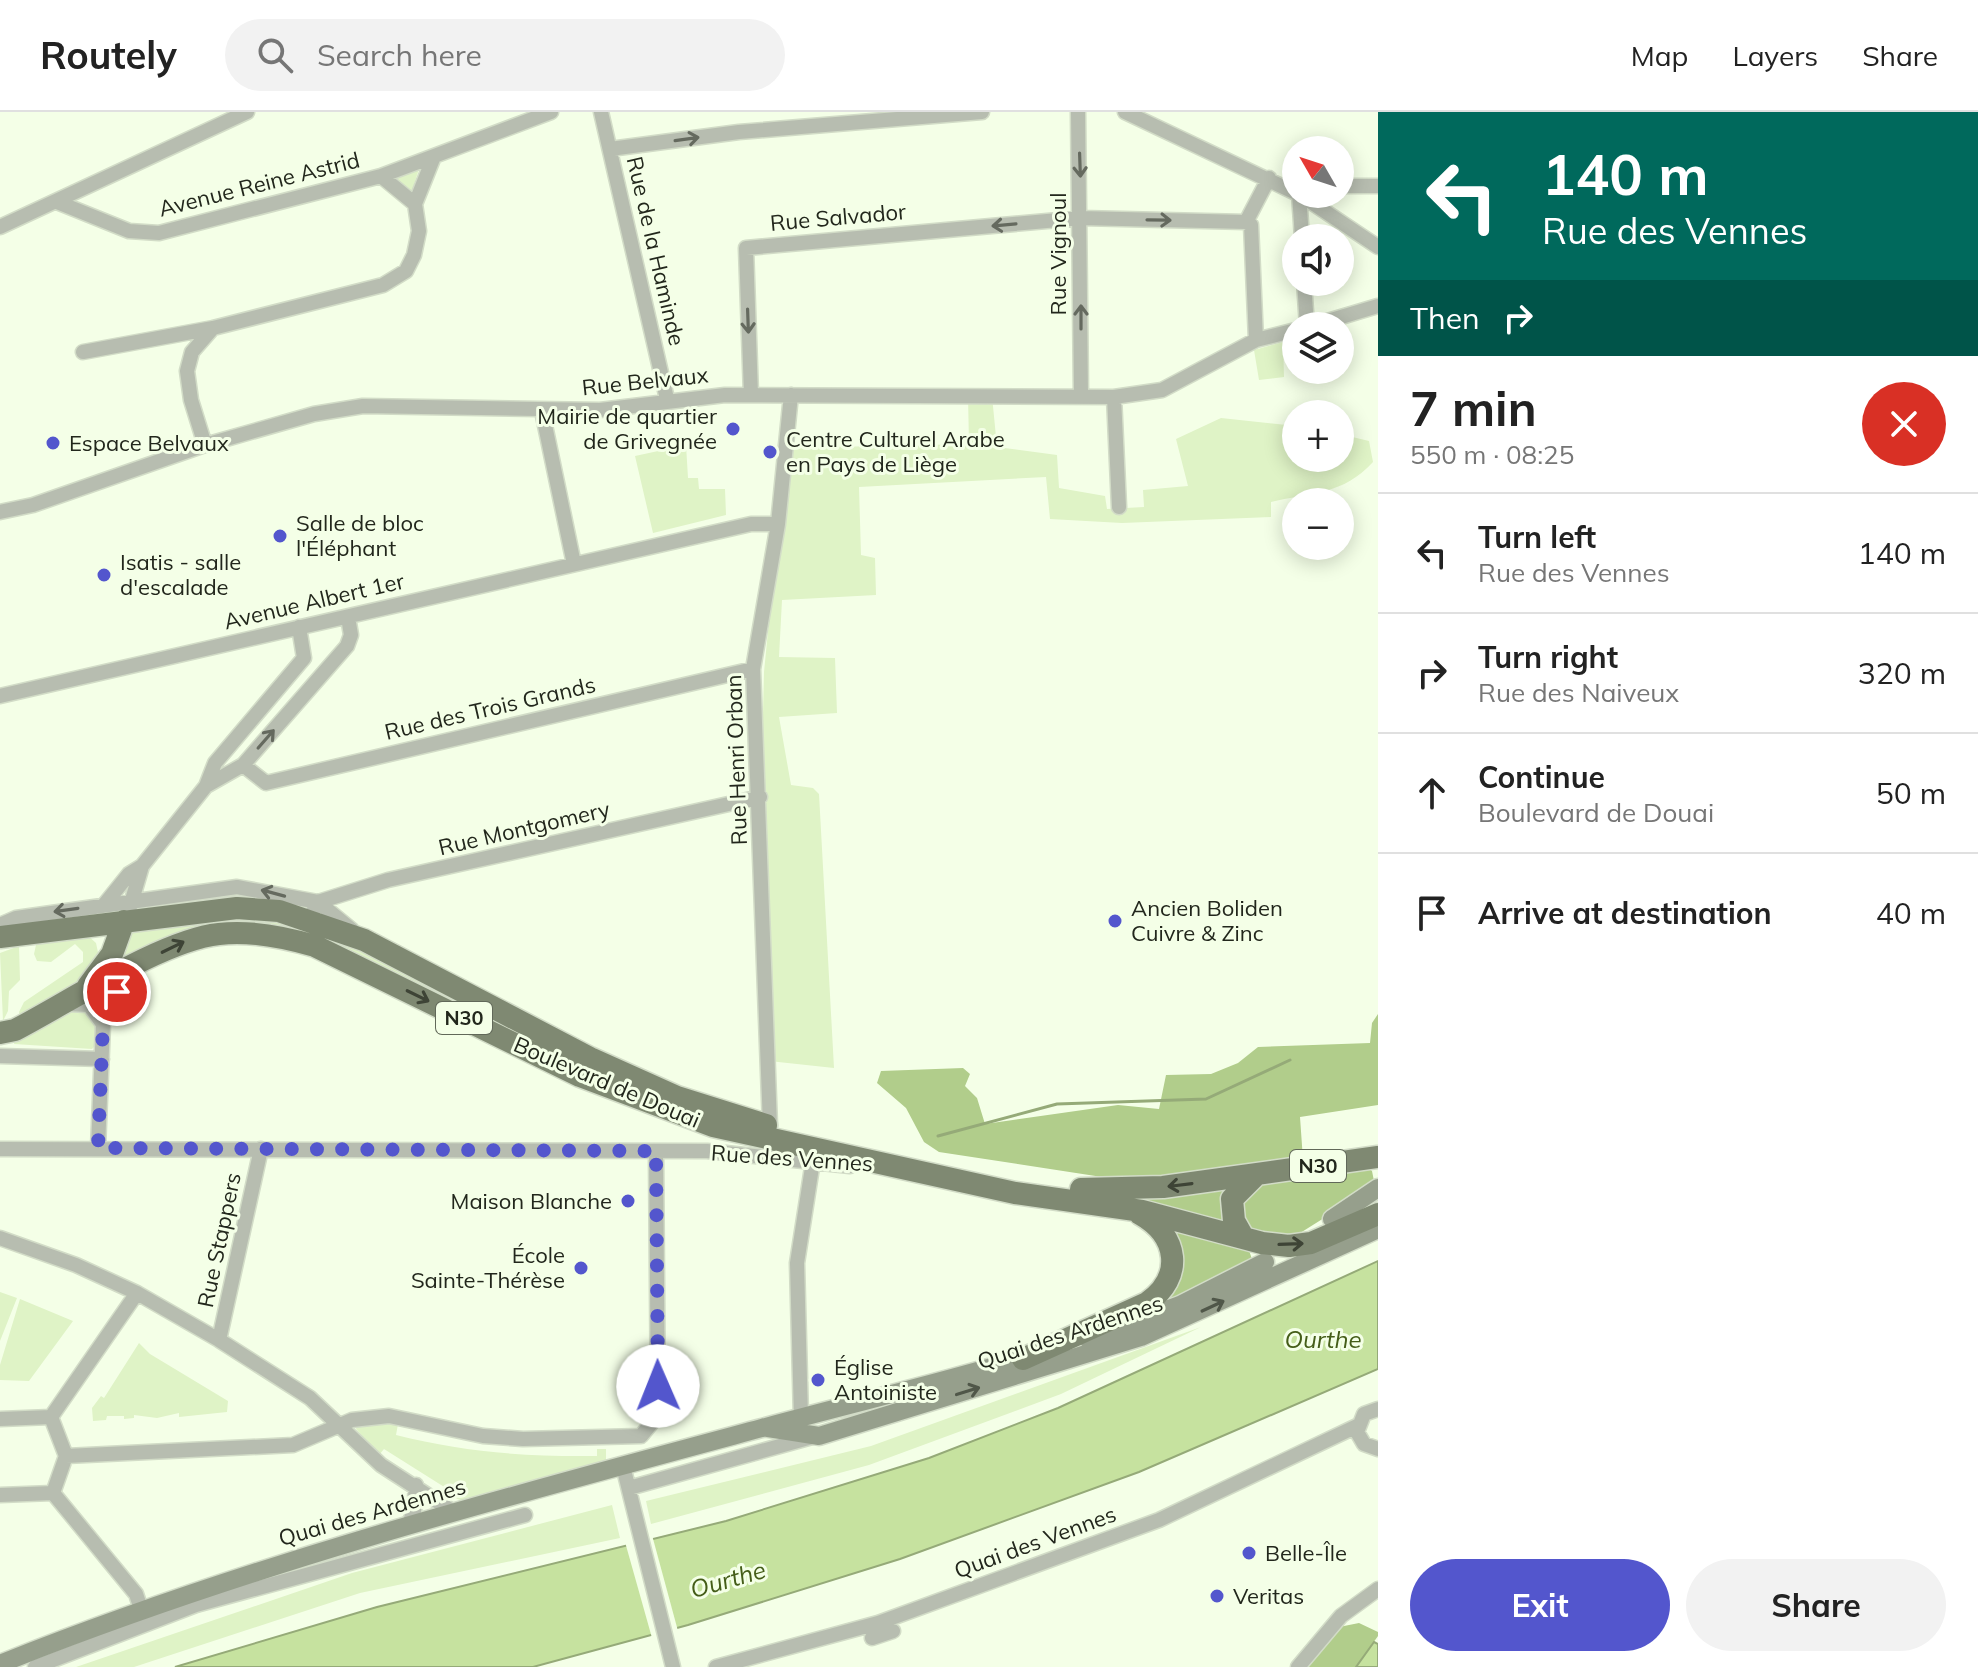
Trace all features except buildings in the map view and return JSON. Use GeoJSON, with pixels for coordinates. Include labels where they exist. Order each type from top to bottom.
{"type":"FeatureCollection","features":[{"type":"Feature","properties":{"kind":"main road","name":"Boulevard de Douai"},"geometry":{"type":"LineString","coordinates":[[0,937],[86,927],[128,911],[237,908],[313,911],[590,1058],[677,1097],[770,1126]]}},
{"type":"Feature","properties":{"kind":"main road"},"geometry":{"type":"LineString","coordinates":[[71,1001],[104,966],[128,911]]}},
{"type":"Feature","properties":{"kind":"main road"},"geometry":{"type":"LineString","coordinates":[[86,927],[105,948],[104,966]]}},
{"type":"Feature","properties":{"kind":"main road","name":"Boulevard de Douai"},"geometry":{"type":"LineString","coordinates":[[4,1032],[71,1001],[182,941],[219,934],[283,937],[315,946],[580,1076],[669,1112],[713,1126],[855,1159]]}},
{"type":"Feature","properties":{"kind":"main road","name":"Rue des Vennes"},"geometry":{"type":"LineString","coordinates":[[770,1126],[1007,1178],[1072,1188],[1133,1190],[1378,1157]]}},
{"type":"Feature","properties":{"kind":"main road","name":"Rue des Vennes"},"geometry":{"type":"LineString","coordinates":[[855,1159],[1015,1193],[1132,1209],[1289,1246],[1335,1226],[1378,1214]]}},
{"type":"Feature","properties":{"kind":"main road"},"geometry":{"type":"LineString","coordinates":[[1243,1237],[1234,1221],[1232,1199],[1257,1174]]}},
{"type":"Feature","properties":{"kind":"main road"},"geometry":{"type":"LineString","coordinates":[[1335,1226],[1378,1188]]}},
{"type":"Feature","properties":{"kind":"main road"},"geometry":{"type":"LineString","coordinates":[[1335,1226],[1378,1208]]}},
{"type":"Feature","properties":{"kind":"main road"},"geometry":{"type":"LineString","coordinates":[[1023,1359],[1147,1303],[1161,1293],[1173,1272],[1169,1242],[1155,1224],[1132,1209]]}},
{"type":"Feature","properties":{"kind":"main road","name":"Quai des Ardennes"},"geometry":{"type":"LineString","coordinates":[[764,1427],[812,1437],[1141,1337],[1378,1229]]}},
{"type":"Feature","properties":{"kind":"main road","name":"Quai des Ardennes"},"geometry":{"type":"LineString","coordinates":[[0,1664],[141,1609],[408,1526],[1023,1359],[1148,1318],[1265,1262]]}},
{"type":"Feature","properties":{"kind":"street"},"geometry":{"type":"LineString","coordinates":[[0,227],[247,112]]}},
{"type":"Feature","properties":{"kind":"street","name":"Avenue Reine Astrid"},"geometry":{"type":"LineString","coordinates":[[57,202],[87,217],[149,235],[381,176],[433,159],[551,112]]}},
{"type":"Feature","properties":{"kind":"street","name":"Rue de la Haminde"},"geometry":{"type":"LineString","coordinates":[[601,112],[667,399]]}},
{"type":"Feature","properties":{"kind":"street"},"geometry":{"type":"LineString","coordinates":[[610,149],[739,132],[982,112]]}},
{"type":"Feature","properties":{"kind":"street","name":"Rue Vignoul"},"geometry":{"type":"LineString","coordinates":[[1078,112],[1081,395]]}},
{"type":"Feature","properties":{"kind":"street"},"geometry":{"type":"LineString","coordinates":[[1125,112],[1282,185]]}},
{"type":"Feature","properties":{"kind":"street"},"geometry":{"type":"LineString","coordinates":[[83,352],[213,328],[383,285],[406,271],[418,244],[415,204],[433,159]]}},
{"type":"Feature","properties":{"kind":"street","name":"Avenue Reine Astrid"},"geometry":{"type":"LineString","coordinates":[[381,176],[415,204]]}},
{"type":"Feature","properties":{"kind":"street"},"geometry":{"type":"LineString","coordinates":[[1246,222],[1269,178]]}},
{"type":"Feature","properties":{"kind":"street"},"geometry":{"type":"LineString","coordinates":[[1354,186],[1378,186]]}},
{"type":"Feature","properties":{"kind":"street"},"geometry":{"type":"LineString","coordinates":[[1319,208],[1378,247]]}},
{"type":"Feature","properties":{"kind":"street"},"geometry":{"type":"LineString","coordinates":[[1081,218],[1246,222],[1251,225],[1256,340]]}},
{"type":"Feature","properties":{"kind":"street","name":"Rue Salvador"},"geometry":{"type":"LineString","coordinates":[[751,395],[746,248],[1081,218]]}},
{"type":"Feature","properties":{"kind":"street"},"geometry":{"type":"LineString","coordinates":[[1354,313],[1378,306]]}},
{"type":"Feature","properties":{"kind":"street"},"geometry":{"type":"LineString","coordinates":[[205,445],[187,386],[192,352],[213,328]]}},
{"type":"Feature","properties":{"kind":"street"},"geometry":{"type":"LineString","coordinates":[[173,334],[185,341],[192,352]]}},
{"type":"Feature","properties":{"kind":"street","name":"Rue Belvaux"},"geometry":{"type":"LineString","coordinates":[[0,512],[33,505],[205,445],[314,414],[363,406],[426,405],[542,411],[600,410],[667,399],[751,395],[1114,397],[1162,390],[1256,340],[1282,334]]}},
{"type":"Feature","properties":{"kind":"street","name":"Rue Henri Orban"},"geometry":{"type":"LineString","coordinates":[[770,1126],[753,669],[778,524],[791,395]]}},
{"type":"Feature","properties":{"kind":"street"},"geometry":{"type":"LineString","coordinates":[[1114,397],[1119,507]]}},
{"type":"Feature","properties":{"kind":"street"},"geometry":{"type":"LineString","coordinates":[[542,411],[574,564]]}},
{"type":"Feature","properties":{"kind":"street","name":"Avenue Albert 1er"},"geometry":{"type":"LineString","coordinates":[[0,696],[751,524],[778,524]]}},
{"type":"Feature","properties":{"kind":"street"},"geometry":{"type":"LineString","coordinates":[[206,786],[243,765],[347,646],[351,635],[348,617]]}},
{"type":"Feature","properties":{"kind":"street"},"geometry":{"type":"LineString","coordinates":[[104,905],[129,874],[142,866],[206,786],[215,763],[302,663],[304,654],[299,627]]}},
{"type":"Feature","properties":{"kind":"street","name":"Rue des Trois Grands"},"geometry":{"type":"LineString","coordinates":[[243,765],[266,783],[753,669]]}},
{"type":"Feature","properties":{"kind":"street","name":"Rue Montgomery"},"geometry":{"type":"LineString","coordinates":[[313,911],[388,880],[760,797]]}},
{"type":"Feature","properties":{"kind":"street"},"geometry":{"type":"LineString","coordinates":[[0,925],[16,918],[104,905],[128,911],[142,866]]}},
{"type":"Feature","properties":{"kind":"street"},"geometry":{"type":"LineString","coordinates":[[0,913],[16,918]]}},
{"type":"Feature","properties":{"kind":"street","name":"Boulevard de Douai"},"geometry":{"type":"LineString","coordinates":[[103,1024],[117,992],[144,961]]}},
{"type":"Feature","properties":{"kind":"street"},"geometry":{"type":"LineString","coordinates":[[71,1001],[89,1005],[103,1024],[98,1148]]}},
{"type":"Feature","properties":{"kind":"street"},"geometry":{"type":"LineString","coordinates":[[4,1032],[19,1056]]}},
{"type":"Feature","properties":{"kind":"street"},"geometry":{"type":"LineString","coordinates":[[0,1056],[102,1059]]}},
{"type":"Feature","properties":{"kind":"street","name":"Rue des Vennes"},"geometry":{"type":"LineString","coordinates":[[0,1149],[656,1151],[735,1153],[850,1166],[855,1159]]}},
{"type":"Feature","properties":{"kind":"street","name":"Rue Stappers"},"geometry":{"type":"LineString","coordinates":[[219,1340],[261,1149]]}},
{"type":"Feature","properties":{"kind":"street"},"geometry":{"type":"LineString","coordinates":[[66,1456],[293,1445],[342,1425],[389,1416],[483,1436],[634,1439],[652,1427],[658,1415],[656,1151]]}},
{"type":"Feature","properties":{"kind":"street"},"geometry":{"type":"LineString","coordinates":[[801,1418],[797,1263],[813,1161]]}},
{"type":"Feature","properties":{"kind":"street"},"geometry":{"type":"LineString","coordinates":[[0,1238],[76,1265],[137,1293],[219,1340],[310,1398],[342,1425],[372,1458],[455,1513]]}},
{"type":"Feature","properties":{"kind":"street"},"geometry":{"type":"LineString","coordinates":[[51,1417],[137,1293]]}},
{"type":"Feature","properties":{"kind":"street","name":"Quai des Vennes"},"geometry":{"type":"LineString","coordinates":[[716,1667],[878,1623],[1159,1520],[1357,1426],[1364,1414],[1378,1409]]}},
{"type":"Feature","properties":{"kind":"street"},"geometry":{"type":"LineString","coordinates":[[0,1419],[51,1417]]}},
{"type":"Feature","properties":{"kind":"street"},"geometry":{"type":"LineString","coordinates":[[51,1417],[66,1456],[53,1493]]}},
{"type":"Feature","properties":{"kind":"street"},"geometry":{"type":"LineString","coordinates":[[1357,1426],[1364,1444],[1378,1449]]}},
{"type":"Feature","properties":{"kind":"street","name":"Quai des Ardennes"},"geometry":{"type":"LineString","coordinates":[[629,1488],[812,1437]]}},
{"type":"Feature","properties":{"kind":"street"},"geometry":{"type":"LineString","coordinates":[[623,1466],[672,1663]]}},
{"type":"Feature","properties":{"kind":"street"},"geometry":{"type":"LineString","coordinates":[[408,1526],[414,1511],[416,1485]]}},
{"type":"Feature","properties":{"kind":"street"},"geometry":{"type":"LineString","coordinates":[[0,1495],[53,1493]]}},
{"type":"Feature","properties":{"kind":"street"},"geometry":{"type":"LineString","coordinates":[[53,1493],[136,1594],[141,1609]]}},
{"type":"Feature","properties":{"kind":"street","name":"Quai des Ardennes"},"geometry":{"type":"LineString","coordinates":[[35,1667],[196,1605],[525,1515]]}},
{"type":"Feature","properties":{"kind":"street"},"geometry":{"type":"LineString","coordinates":[[1298,1667],[1341,1616],[1378,1589]]}},
{"type":"Feature","properties":{"kind":"street"},"geometry":{"type":"LineString","coordinates":[[872,1638],[893,1631]]}},
{"type":"Feature","properties":{"kind":"shaded area"},"geometry":{"type":"Polygon","coordinates":[[[419,169],[411,194],[396,184],[393,175],[419,169]]]}},
{"type":"Feature","properties":{"kind":"shaded area"},"geometry":{"type":"Polygon","coordinates":[[[1282,342],[1282,377],[1259,380],[1254,350],[1282,342]]]}},
{"type":"Feature","properties":{"kind":"shaded area"},"geometry":{"type":"Polygon","coordinates":[[[968,396],[992,396],[997,447],[1057,455],[1059,488],[1105,496],[1107,509],[1144,507],[1143,490],[1188,486],[1176,439],[1221,418],[1282,425],[1282,472],[1354,472],[1354,437],[1369,441],[1373,462],[1362,473],[1338,487],[1282,488],[1282,500],[1271,502],[1271,517],[1122,523],[1050,519],[1046,477],[859,487],[861,555],[875,558],[876,595],[782,600],[779,657],[835,658],[837,713],[779,717],[791,785],[813,788],[819,794],[834,1068],[769,1061],[761,797],[764,672],[786,448],[969,444],[968,396]]]}},
{"type":"Feature","properties":{"kind":"shaded area"},"geometry":{"type":"Polygon","coordinates":[[[686,445],[688,478],[698,478],[699,489],[725,489],[726,515],[653,533],[635,456],[686,445]]]}},
{"type":"Feature","properties":{"kind":"shaded area"},"geometry":{"type":"Polygon","coordinates":[[[247,912],[324,928],[709,1119],[250,925],[115,971],[129,924],[247,912]]]}},
{"type":"Feature","properties":{"kind":"shaded area"},"geometry":{"type":"Polygon","coordinates":[[[85,933],[96,943],[99,957],[87,978],[21,1021],[19,1012],[24,1002],[83,962],[83,952],[75,944],[51,962],[37,961],[34,954],[36,945],[85,933]]]}},
{"type":"Feature","properties":{"kind":"shaded area"},"geometry":{"type":"Polygon","coordinates":[[[19,946],[20,980],[9,991],[8,1011],[3,1021],[0,953],[19,946]]]}},
{"type":"Feature","properties":{"kind":"shaded area"},"geometry":{"type":"Polygon","coordinates":[[[74,1008],[84,1008],[96,1024],[96,1045],[92,1049],[14,1044],[15,1039],[74,1008]]]}},
{"type":"Feature","properties":{"kind":"shaded area"},"geometry":{"type":"Polygon","coordinates":[[[1378,1014],[1378,1105],[1300,1117],[1304,1174],[1365,1165],[1372,1171],[1375,1186],[1289,1240],[1244,1236],[1253,1262],[1146,1311],[1173,1285],[1144,1201],[1155,1196],[1135,1178],[1102,1177],[939,1152],[924,1142],[906,1108],[877,1083],[881,1071],[963,1068],[970,1074],[965,1086],[977,1098],[985,1124],[1118,1105],[1159,1109],[1166,1075],[1211,1074],[1238,1063],[1258,1047],[1370,1043],[1372,1023],[1378,1014]]]}},
{"type":"Feature","properties":{"kind":"shaded area"},"geometry":{"type":"Polygon","coordinates":[[[0,1292],[17,1298],[0,1341],[0,1292]]]}},
{"type":"Feature","properties":{"kind":"shaded area"},"geometry":{"type":"Polygon","coordinates":[[[20,1299],[73,1321],[29,1381],[0,1380],[0,1365],[20,1299]]]}},
{"type":"Feature","properties":{"kind":"shaded area"},"geometry":{"type":"Polygon","coordinates":[[[1201,1327],[1061,1394],[869,1465],[651,1524],[646,1501],[871,1446],[1201,1327]]]}},
{"type":"Feature","properties":{"kind":"shaded area"},"geometry":{"type":"Polygon","coordinates":[[[139,1343],[150,1354],[228,1401],[227,1412],[179,1417],[179,1413],[157,1418],[107,1416],[106,1420],[93,1421],[92,1408],[101,1396],[104,1398],[139,1343]]]}},
{"type":"Feature","properties":{"kind":"shaded area"},"geometry":{"type":"Polygon","coordinates":[[[398,1424],[396,1435],[446,1446],[571,1456],[597,1456],[597,1449],[606,1449],[606,1460],[463,1501],[447,1495],[449,1490],[384,1449],[379,1455],[356,1429],[357,1426],[398,1424]]]}},
{"type":"Feature","properties":{"kind":"shaded area"},"geometry":{"type":"Polygon","coordinates":[[[612,1505],[620,1538],[360,1593],[134,1667],[76,1667],[352,1573],[612,1505]]]}},
{"type":"Feature","properties":{"kind":"shaded area"},"geometry":{"type":"Polygon","coordinates":[[[1359,1623],[1378,1632],[1378,1636],[1356,1667],[1307,1667],[1339,1627],[1359,1623]]]}},
{"type":"Feature","properties":{"kind":"water","name":"Ourthe"},"geometry":{"type":"Polygon","coordinates":[[[1378,1261],[1378,1369],[1139,1472],[900,1559],[688,1625],[533,1667],[175,1667],[377,1607],[726,1521],[929,1458],[1058,1408],[1378,1261]]]}},
{"type":"Feature","properties":{"kind":"water"},"geometry":{"type":"Polygon","coordinates":[[[1374,1642],[1378,1644],[1378,1667],[1356,1667],[1374,1642]]]}},
{"type":"Feature","properties":{"kind":"pier"},"geometry":{"type":"Polygon","coordinates":[[[652,1535],[678,1631],[652,1638],[625,1542],[652,1535]]]}},
{"type":"Feature","properties":{"kind":"waterway"},"geometry":{"type":"LineString","coordinates":[[938,1136],[1057,1104],[1206,1099],[1290,1060]]}},
{"type":"Feature","properties":{"kind":"place","name":"Mairie de quartier de Grivegnée"},"geometry":{"type":"Point","coordinates":[733,429]}},
{"type":"Feature","properties":{"kind":"place","name":"Espace Belvaux"},"geometry":{"type":"Point","coordinates":[53,443]}},
{"type":"Feature","properties":{"kind":"place","name":"Centre Culturel Arabe en Pays de Liège"},"geometry":{"type":"Point","coordinates":[770,452]}},
{"type":"Feature","properties":{"kind":"place","name":"Salle de bloc l'Éléphant"},"geometry":{"type":"Point","coordinates":[280,536]}},
{"type":"Feature","properties":{"kind":"place","name":"Isatis - salle d'escalade"},"geometry":{"type":"Point","coordinates":[104,575]}},
{"type":"Feature","properties":{"kind":"place","name":"Ancien Boliden Cuivre & Zinc"},"geometry":{"type":"Point","coordinates":[1115,921]}},
{"type":"Feature","properties":{"kind":"place","name":"Maison Blanche"},"geometry":{"type":"Point","coordinates":[628,1201]}},
{"type":"Feature","properties":{"kind":"place","name":"École Sainte-Thérèse"},"geometry":{"type":"Point","coordinates":[581,1268]}},
{"type":"Feature","properties":{"kind":"place","name":"Église Antoiniste"},"geometry":{"type":"Point","coordinates":[818,1380]}},
{"type":"Feature","properties":{"kind":"place","name":"Belle-Île"},"geometry":{"type":"Point","coordinates":[1249,1553]}},
{"type":"Feature","properties":{"kind":"place","name":"Veritas"},"geometry":{"type":"Point","coordinates":[1217,1596]}},
{"type":"Feature","properties":{"kind":"route"},"geometry":{"type":"LineString","coordinates":[[117,992],[103,1024],[98,1148],[656,1151],[658,1386]]}}]}
